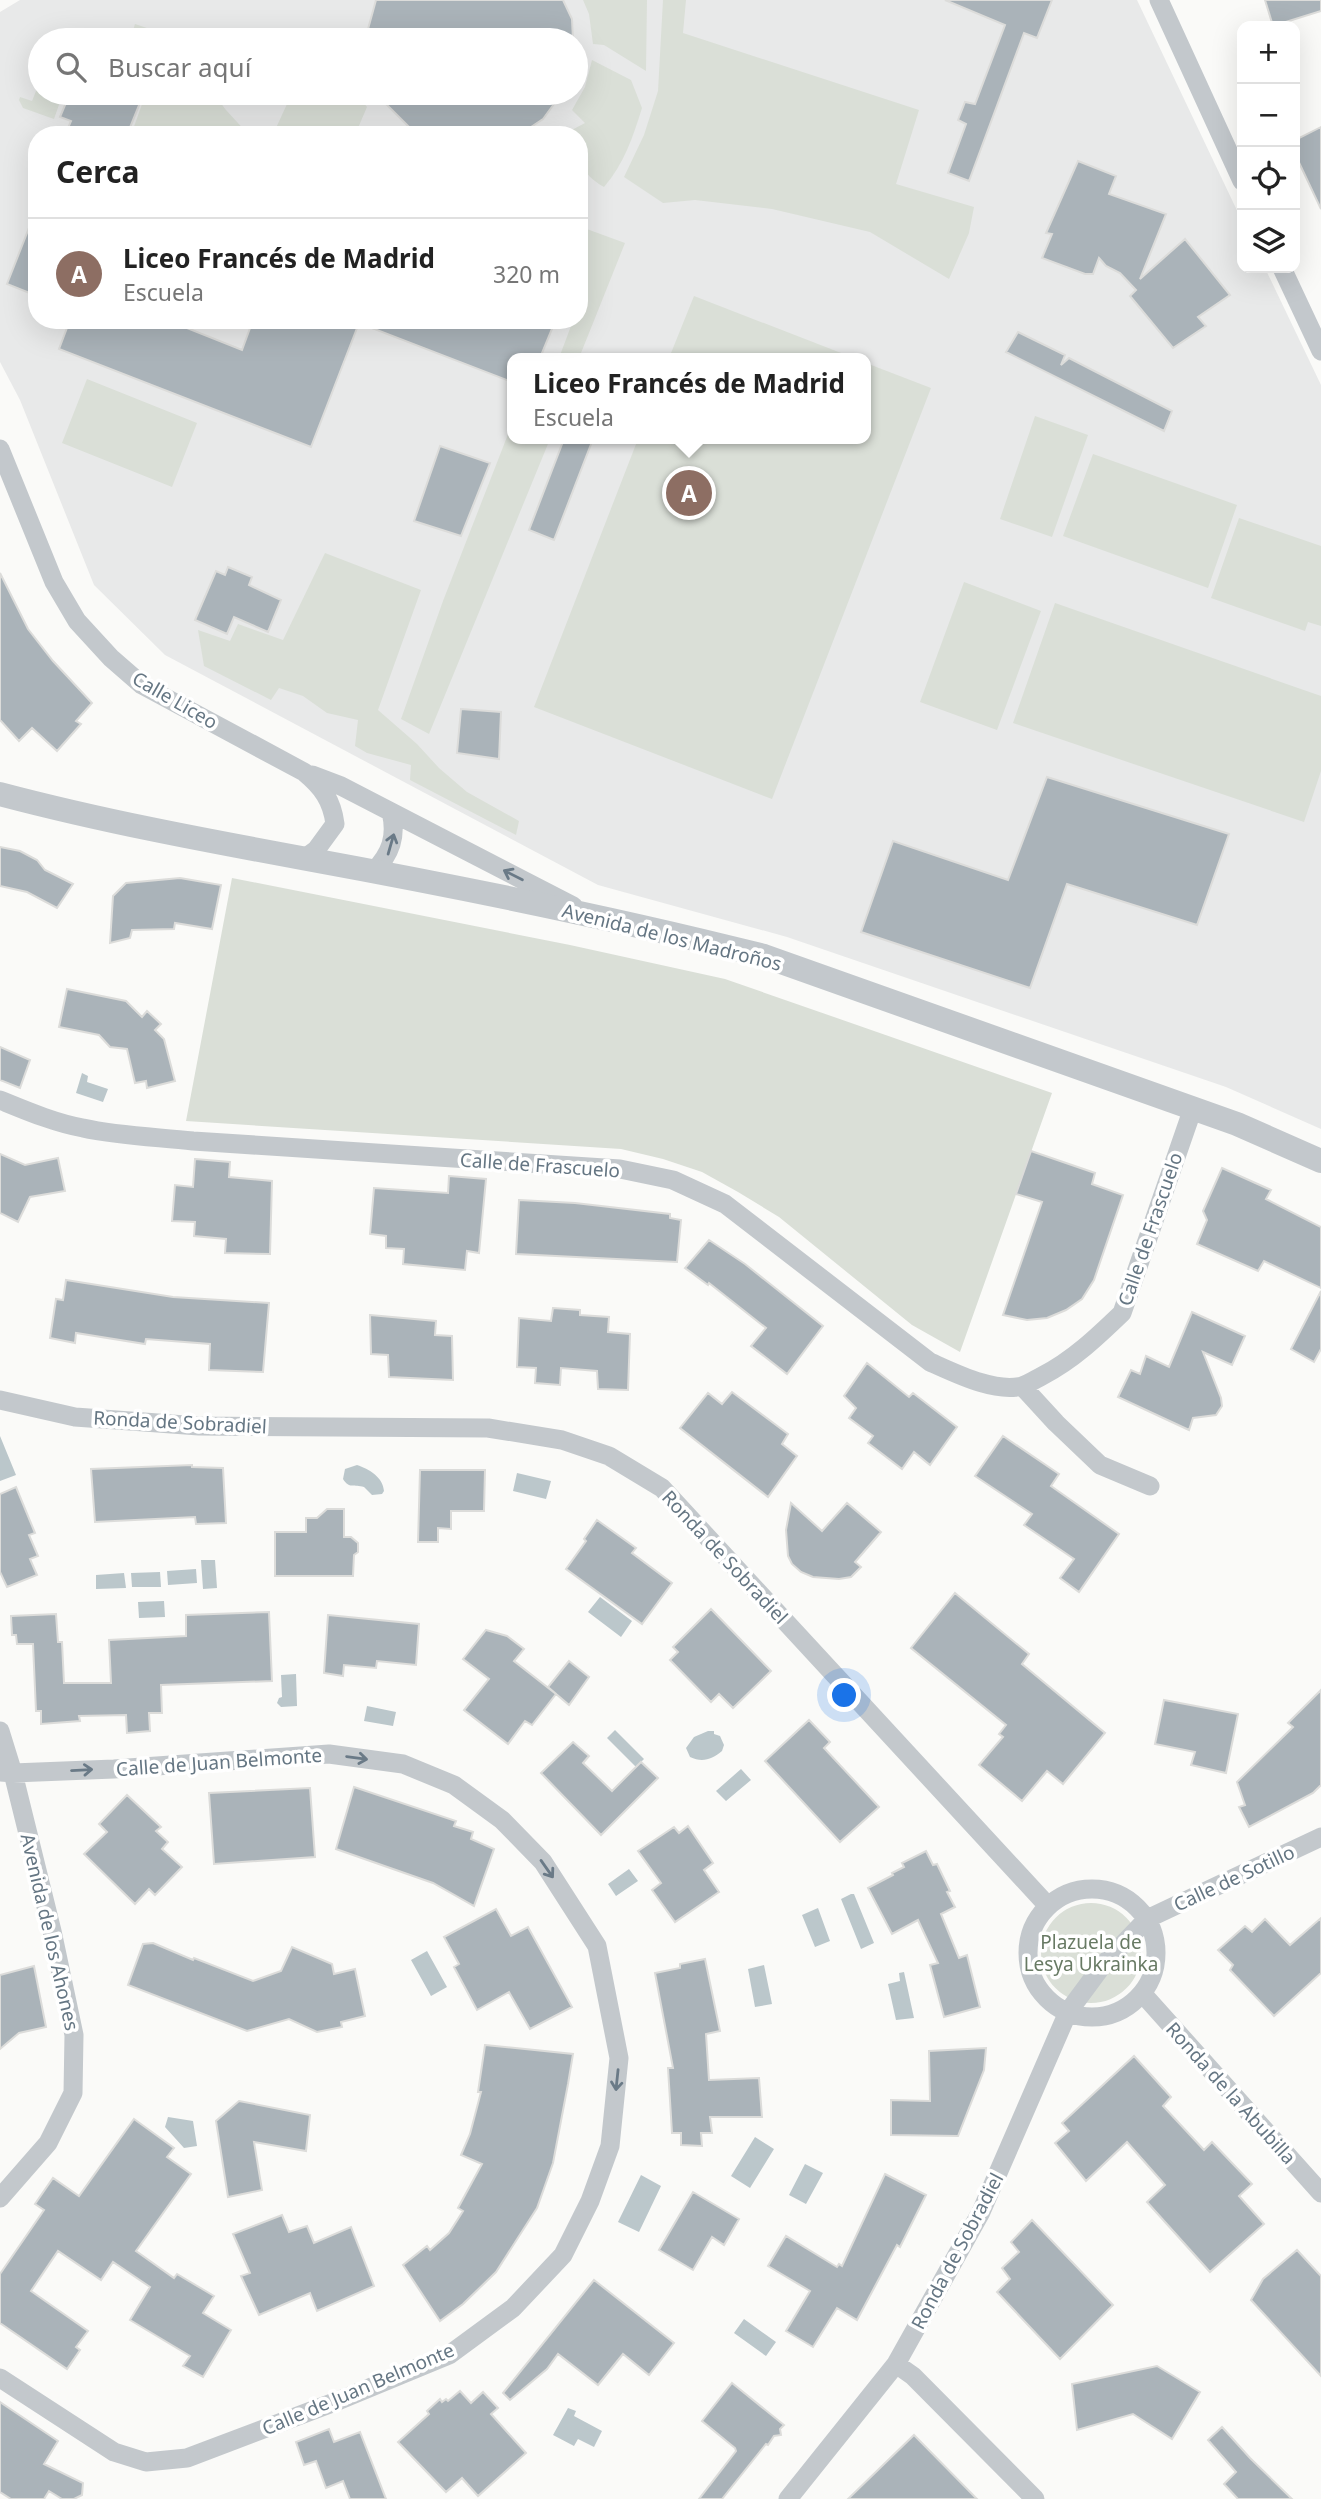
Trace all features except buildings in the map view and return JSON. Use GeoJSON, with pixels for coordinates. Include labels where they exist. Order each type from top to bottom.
{"type":"FeatureCollection","features":[{"type":"Feature","properties":{"kind":"street"},"geometry":{"type":"LineString","coordinates":[[1159,0],[1237,170]]}},
{"type":"Feature","properties":{"kind":"street"},"geometry":{"type":"LineString","coordinates":[[1285,273],[1317,330],[1321,351]]}},
{"type":"Feature","properties":{"kind":"street","name":"Calle Liceo"},"geometry":{"type":"LineString","coordinates":[[0,449],[54,582],[77,621],[111,659],[142,685],[304,772],[341,786],[596,917]]}},
{"type":"Feature","properties":{"kind":"street","name":"Calle Liceo"},"geometry":{"type":"LineString","coordinates":[[304,772],[321,786],[328,797],[335,824],[316,850],[305,858]]}},
{"type":"Feature","properties":{"kind":"street","name":"Avenida de los Madroños"},"geometry":{"type":"LineString","coordinates":[[0,794],[79,815],[596,917],[764,956],[1237,1124],[1321,1161]]}},
{"type":"Feature","properties":{"kind":"street"},"geometry":{"type":"LineString","coordinates":[[373,872],[388,855],[394,839],[391,812]]}},
{"type":"Feature","properties":{"kind":"street","name":"Calle de Frascuelo"},"geometry":{"type":"LineString","coordinates":[[0,1100],[82,1128],[129,1134],[193,1141],[621,1169],[673,1180],[724,1204],[930,1362],[996,1386],[1022,1386],[1064,1364],[1122,1313],[1193,1108]]}},
{"type":"Feature","properties":{"kind":"street"},"geometry":{"type":"LineString","coordinates":[[1022,1386],[1100,1465],[1150,1486]]}},
{"type":"Feature","properties":{"kind":"street","name":"Ronda de Sobradiel"},"geometry":{"type":"LineString","coordinates":[[0,1400],[75,1417],[199,1426],[488,1428],[562,1440],[609,1456],[662,1488],[1048,1906]]}},
{"type":"Feature","properties":{"kind":"street","name":"Avenida de los Ahones"},"geometry":{"type":"LineString","coordinates":[[0,1731],[7,1773],[65,1983],[74,2035],[73,2093],[48,2143],[0,2198]]}},
{"type":"Feature","properties":{"kind":"street","name":"Calle de Juan Belmonte"},"geometry":{"type":"LineString","coordinates":[[0,2378],[114,2452],[146,2462],[187,2458],[449,2355],[513,2308],[564,2255],[590,2202],[610,2146],[619,2058],[597,1946],[543,1862],[502,1820],[454,1785],[402,1764],[329,1754],[7,1773]]}},
{"type":"Feature","properties":{"kind":"street","name":"Calle de Sotillo"},"geometry":{"type":"LineString","coordinates":[[1147,1919],[1321,1837]]}},
{"type":"Feature","properties":{"kind":"street"},"geometry":{"type":"LineString","coordinates":[[1100,1889],[1119,1894],[1147,1919],[1154,1937],[1156,1957],[1152,1976],[1142,1993],[1127,2007],[1108,2015],[1088,2017],[1068,2012],[1051,2001],[1037,1985],[1029,1965],[1029,1943],[1035,1923],[1048,1906],[1063,1895],[1100,1889]]}},
{"type":"Feature","properties":{"kind":"street","name":"Ronda de Sobradiel"},"geometry":{"type":"LineString","coordinates":[[788,2499],[896,2364],[981,2212],[1068,2012],[1102,1966],[1147,1919]]}},
{"type":"Feature","properties":{"kind":"street","name":"Ronda de la Abubilla"},"geometry":{"type":"LineString","coordinates":[[1142,1993],[1321,2193]]}},
{"type":"Feature","properties":{"kind":"street"},"geometry":{"type":"LineString","coordinates":[[896,2364],[914,2376],[1035,2499]]}},
{"type":"Feature","properties":{"kind":"shaded area"},"geometry":{"type":"Polygon","coordinates":[[[20,0],[1137,0],[1237,210],[1237,273],[1267,273],[1321,385],[1321,1129],[1226,1087],[787,937],[598,885],[165,655],[94,585],[20,400],[0,362],[0,12],[20,0]]]}},
{"type":"Feature","properties":{"kind":"shaded area"},"geometry":{"type":"Polygon","coordinates":[[[82,1073],[88,1076],[87,1082],[108,1089],[103,1102],[76,1093],[82,1073]]]}},
{"type":"Feature","properties":{"kind":"shaded area"},"geometry":{"type":"Polygon","coordinates":[[[0,1436],[16,1475],[0,1481],[0,1436]]]}},
{"type":"Feature","properties":{"kind":"shaded area"},"geometry":{"type":"Polygon","coordinates":[[[357,1465],[371,1471],[378,1478],[383,1486],[382,1494],[372,1495],[364,1487],[345,1482],[345,1469],[357,1465]]]}},
{"type":"Feature","properties":{"kind":"shaded area"},"geometry":{"type":"Polygon","coordinates":[[[517,1473],[551,1481],[546,1499],[513,1491],[517,1473]]]}},
{"type":"Feature","properties":{"kind":"shaded area"},"geometry":{"type":"Polygon","coordinates":[[[201,1560],[215,1560],[217,1588],[203,1589],[201,1560]]]}},
{"type":"Feature","properties":{"kind":"shaded area"},"geometry":{"type":"Polygon","coordinates":[[[196,1569],[197,1583],[168,1585],[167,1571],[196,1569]]]}},
{"type":"Feature","properties":{"kind":"shaded area"},"geometry":{"type":"Polygon","coordinates":[[[160,1572],[161,1587],[132,1587],[131,1573],[160,1572]]]}},
{"type":"Feature","properties":{"kind":"shaded area"},"geometry":{"type":"Polygon","coordinates":[[[124,1573],[126,1588],[96,1589],[96,1575],[124,1573]]]}},
{"type":"Feature","properties":{"kind":"shaded area"},"geometry":{"type":"Polygon","coordinates":[[[600,1597],[632,1621],[621,1637],[588,1612],[600,1597]]]}},
{"type":"Feature","properties":{"kind":"shaded area"},"geometry":{"type":"Polygon","coordinates":[[[164,1601],[165,1617],[139,1618],[138,1602],[164,1601]]]}},
{"type":"Feature","properties":{"kind":"shaded area"},"geometry":{"type":"Polygon","coordinates":[[[296,1674],[297,1706],[281,1707],[277,1703],[282,1697],[281,1675],[296,1674]]]}},
{"type":"Feature","properties":{"kind":"shaded area"},"geometry":{"type":"Polygon","coordinates":[[[367,1706],[396,1712],[393,1726],[364,1721],[367,1706]]]}},
{"type":"Feature","properties":{"kind":"shaded area"},"geometry":{"type":"Polygon","coordinates":[[[615,1730],[644,1759],[636,1767],[607,1738],[615,1730]]]}},
{"type":"Feature","properties":{"kind":"shaded area"},"geometry":{"type":"Polygon","coordinates":[[[714,1731],[714,1734],[720,1736],[724,1745],[722,1751],[707,1759],[690,1757],[686,1748],[694,1737],[714,1731]]]}},
{"type":"Feature","properties":{"kind":"shaded area"},"geometry":{"type":"Polygon","coordinates":[[[741,1769],[751,1780],[726,1801],[716,1791],[741,1769]]]}},
{"type":"Feature","properties":{"kind":"shaded area"},"geometry":{"type":"Polygon","coordinates":[[[629,1869],[638,1881],[616,1896],[608,1884],[629,1869]]]}},
{"type":"Feature","properties":{"kind":"shaded area"},"geometry":{"type":"Polygon","coordinates":[[[854,1894],[874,1943],[861,1949],[841,1899],[854,1894]]]}},
{"type":"Feature","properties":{"kind":"shaded area"},"geometry":{"type":"Polygon","coordinates":[[[818,1908],[830,1941],[815,1947],[802,1915],[818,1908]]]}},
{"type":"Feature","properties":{"kind":"shaded area"},"geometry":{"type":"Polygon","coordinates":[[[427,1951],[447,1987],[431,1996],[411,1960],[427,1951]]]}},
{"type":"Feature","properties":{"kind":"shaded area"},"geometry":{"type":"Polygon","coordinates":[[[764,1965],[772,2004],[755,2007],[748,1969],[764,1965]]]}},
{"type":"Feature","properties":{"kind":"shaded area"},"geometry":{"type":"Polygon","coordinates":[[[904,1972],[914,2018],[896,2020],[888,1984],[900,1981],[899,1973],[904,1972]]]}},
{"type":"Feature","properties":{"kind":"shaded area"},"geometry":{"type":"Polygon","coordinates":[[[168,2117],[193,2121],[197,2146],[184,2148],[165,2127],[168,2117]]]}},
{"type":"Feature","properties":{"kind":"shaded area"},"geometry":{"type":"Polygon","coordinates":[[[755,2137],[774,2149],[750,2188],[731,2176],[755,2137]]]}},
{"type":"Feature","properties":{"kind":"shaded area"},"geometry":{"type":"Polygon","coordinates":[[[805,2164],[823,2173],[806,2204],[789,2195],[805,2164]]]}},
{"type":"Feature","properties":{"kind":"shaded area"},"geometry":{"type":"Polygon","coordinates":[[[641,2175],[661,2186],[639,2232],[618,2222],[641,2175]]]}},
{"type":"Feature","properties":{"kind":"shaded area"},"geometry":{"type":"Polygon","coordinates":[[[744,2319],[776,2342],[766,2356],[734,2333],[744,2319]]]}},
{"type":"Feature","properties":{"kind":"shaded area"},"geometry":{"type":"Polygon","coordinates":[[[568,2408],[576,2411],[574,2416],[602,2431],[594,2447],[578,2439],[574,2446],[553,2435],[568,2408]]]}},
{"type":"Feature","properties":{"kind":"green space"},"geometry":{"type":"Polygon","coordinates":[[[583,0],[647,0],[646,71],[604,45],[593,44],[589,14],[583,0]]]}},
{"type":"Feature","properties":{"kind":"green space"},"geometry":{"type":"Polygon","coordinates":[[[663,0],[686,0],[683,33],[919,110],[896,184],[974,207],[969,233],[949,279],[870,232],[772,209],[695,200],[663,203],[624,177],[644,135],[658,91],[663,0]]]}},
{"type":"Feature","properties":{"kind":"green space"},"geometry":{"type":"Polygon","coordinates":[[[592,60],[631,80],[642,108],[622,160],[604,187],[588,174],[588,126],[579,126],[585,123],[572,110],[575,105],[588,105],[588,75],[592,60]]]}},
{"type":"Feature","properties":{"kind":"green space"},"geometry":{"type":"Polygon","coordinates":[[[20,97],[28,100],[28,105],[59,105],[54,119],[23,108],[20,97]]]}},
{"type":"Feature","properties":{"kind":"green space"},"geometry":{"type":"Polygon","coordinates":[[[142,105],[222,105],[241,126],[134,126],[142,105]]]}},
{"type":"Feature","properties":{"kind":"green space"},"geometry":{"type":"Polygon","coordinates":[[[287,105],[367,107],[359,126],[277,126],[287,105]]]}},
{"type":"Feature","properties":{"kind":"green space"},"geometry":{"type":"Polygon","coordinates":[[[588,229],[625,243],[581,353],[561,353],[570,329],[588,329],[588,229]]]}},
{"type":"Feature","properties":{"kind":"green space"},"geometry":{"type":"Polygon","coordinates":[[[694,296],[841,353],[671,353],[694,296]]]}},
{"type":"Feature","properties":{"kind":"green space"},"geometry":{"type":"Polygon","coordinates":[[[871,365],[931,388],[772,799],[534,707],[636,444],[871,444],[871,365]]]}},
{"type":"Feature","properties":{"kind":"green space"},"geometry":{"type":"Polygon","coordinates":[[[87,379],[197,423],[172,487],[62,443],[87,379]]]}},
{"type":"Feature","properties":{"kind":"green space"},"geometry":{"type":"Polygon","coordinates":[[[1035,416],[1088,435],[1052,537],[1000,519],[1035,416]]]}},
{"type":"Feature","properties":{"kind":"green space"},"geometry":{"type":"Polygon","coordinates":[[[507,437],[507,444],[548,444],[429,734],[401,719],[443,601],[507,437]]]}},
{"type":"Feature","properties":{"kind":"green space"},"geometry":{"type":"Polygon","coordinates":[[[1093,454],[1237,505],[1208,588],[1063,536],[1093,454]]]}},
{"type":"Feature","properties":{"kind":"green space"},"geometry":{"type":"Polygon","coordinates":[[[1239,518],[1321,546],[1321,626],[1308,622],[1305,631],[1211,598],[1239,518]]]}},
{"type":"Feature","properties":{"kind":"green space"},"geometry":{"type":"Polygon","coordinates":[[[325,553],[421,590],[378,710],[467,792],[519,821],[516,835],[410,780],[411,765],[367,753],[355,746],[358,720],[327,713],[303,696],[279,688],[271,700],[204,666],[198,630],[230,641],[238,624],[283,640],[325,553]]]}},
{"type":"Feature","properties":{"kind":"green space"},"geometry":{"type":"Polygon","coordinates":[[[964,582],[1041,611],[997,730],[920,702],[964,582]]]}},
{"type":"Feature","properties":{"kind":"green space"},"geometry":{"type":"Polygon","coordinates":[[[1055,603],[1321,696],[1321,771],[1304,822],[1013,723],[1055,603]]]}},
{"type":"Feature","properties":{"kind":"green space"},"geometry":{"type":"Polygon","coordinates":[[[232,878],[570,945],[725,979],[1052,1093],[960,1352],[912,1325],[779,1217],[702,1172],[663,1159],[621,1149],[186,1121],[232,878]]]}},
{"type":"Feature","properties":{"kind":"green space","name":"Plazuela de Lesya Ukrainka"},"geometry":{"type":"Polygon","coordinates":[[[1091,1903],[1110,1907],[1126,1918],[1137,1934],[1141,1953],[1137,1972],[1126,1988],[1110,1999],[1091,2003],[1072,1999],[1056,1988],[1045,1972],[1041,1953],[1045,1934],[1056,1918],[1072,1907],[1091,1903]]]}},
{"type":"Feature","properties":{"kind":"place","name":"Liceo Francés de Madrid"},"geometry":{"type":"Point","coordinates":[689,493]}}]}
